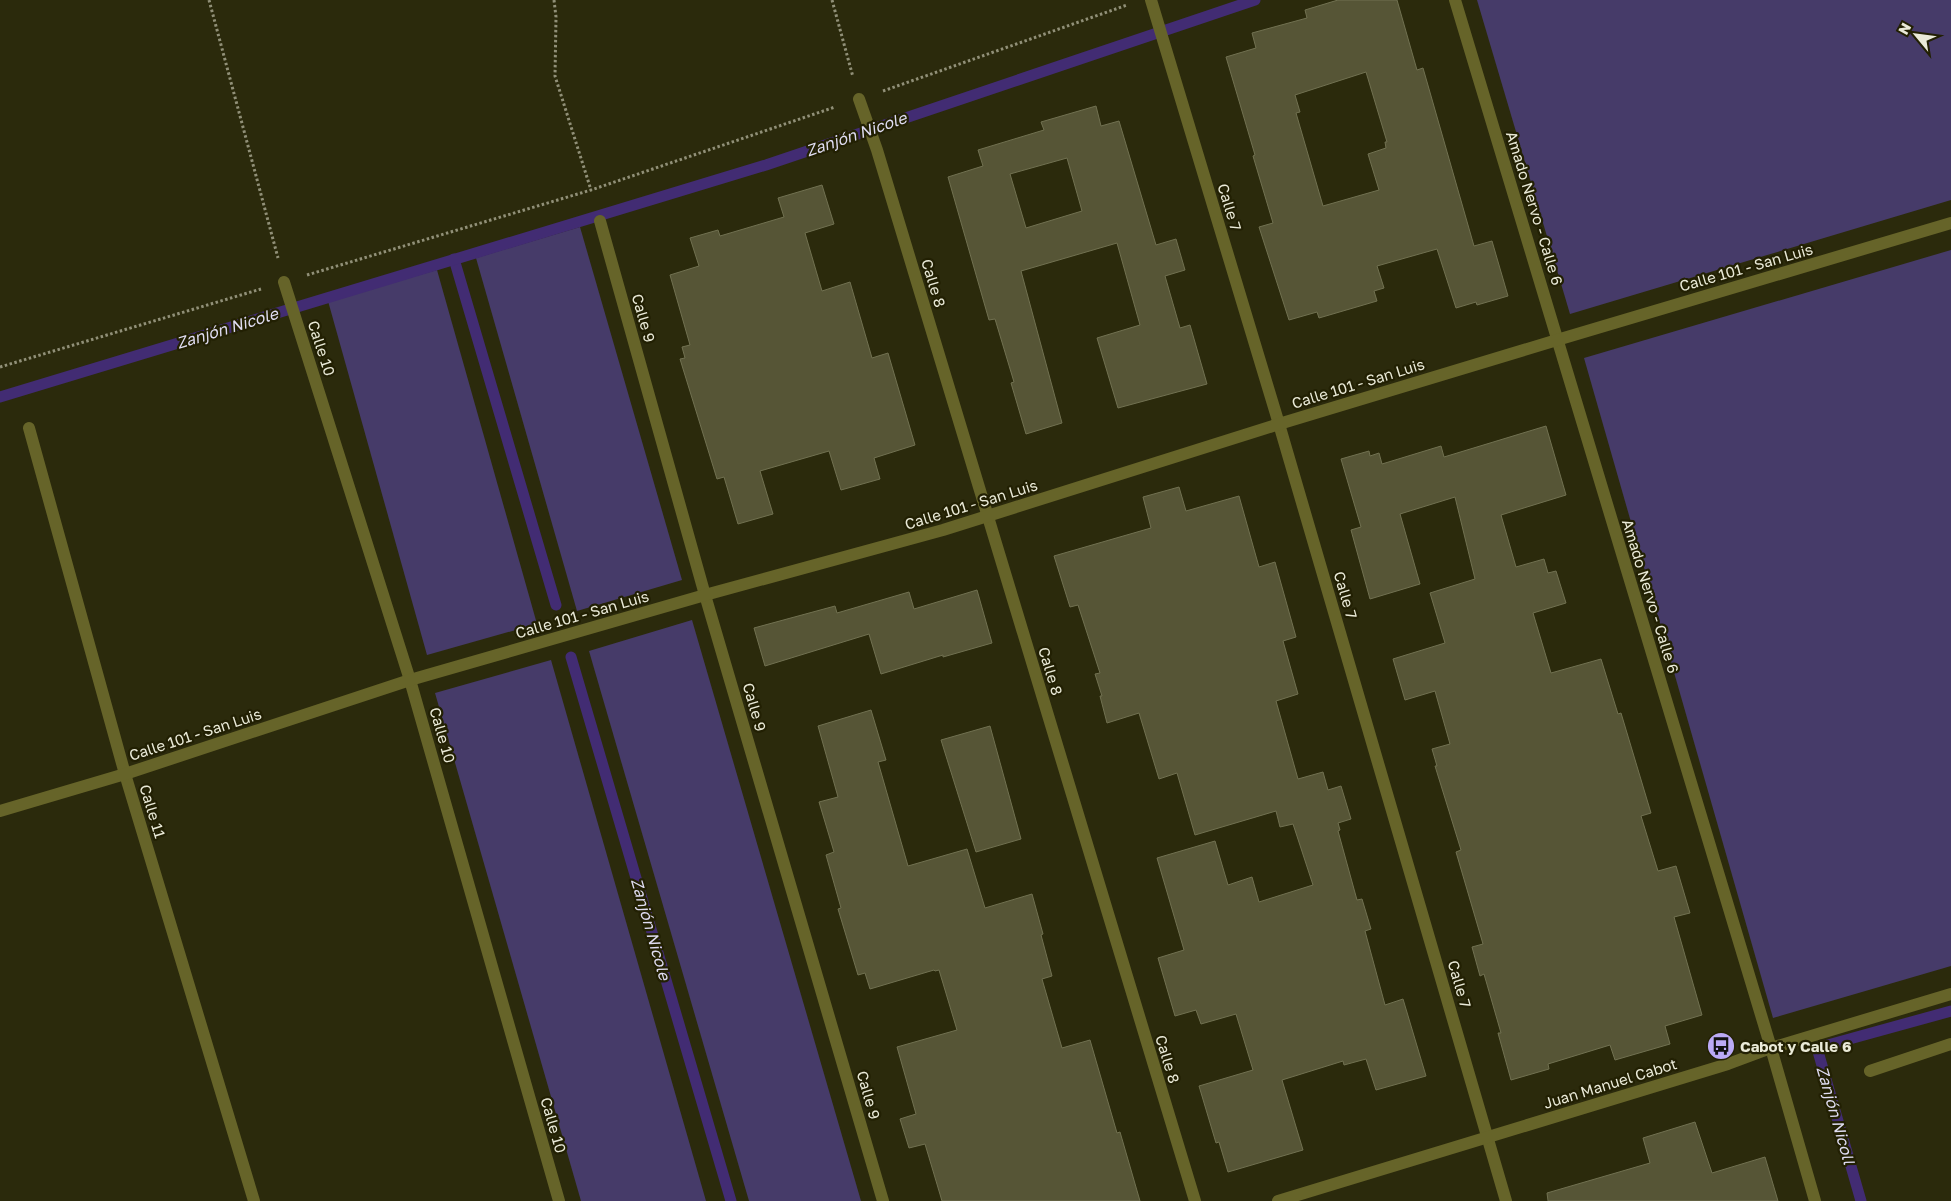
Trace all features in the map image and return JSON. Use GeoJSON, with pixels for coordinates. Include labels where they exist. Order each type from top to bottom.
{"type":"FeatureCollection","features":[{"type":"Feature","properties":{"kind":"street","name":"Amado Nervo - Calle 6"},"geometry":{"type":"LineString","coordinates":[[1455,0],[1771,1048],[1815,1201]]}},
{"type":"Feature","properties":{"kind":"street","name":"Calle 7"},"geometry":{"type":"LineString","coordinates":[[1152,4],[1279,424],[1506,1201]]}},
{"type":"Feature","properties":{"kind":"street","name":"Calle 8"},"geometry":{"type":"LineString","coordinates":[[859,99],[877,150],[1194,1201]]}},
{"type":"Feature","properties":{"kind":"street","name":"Calle 9"},"geometry":{"type":"LineString","coordinates":[[600,221],[705,595],[883,1201]]}},
{"type":"Feature","properties":{"kind":"street","name":"Calle 101 - San Luis"},"geometry":{"type":"LineString","coordinates":[[0,811],[125,774],[410,680],[705,595],[987,517],[1279,424],[1951,223]]}},
{"type":"Feature","properties":{"kind":"street","name":"Calle 10"},"geometry":{"type":"LineString","coordinates":[[285,284],[410,680],[559,1201]]}},
{"type":"Feature","properties":{"kind":"street","name":"Calle 11"},"geometry":{"type":"LineString","coordinates":[[29,428],[125,774],[254,1201]]}},
{"type":"Feature","properties":{"kind":"street","name":"Juan Manuel Cabot"},"geometry":{"type":"LineString","coordinates":[[1278,1201],[1951,994]]}},
{"type":"Feature","properties":{"kind":"street"},"geometry":{"type":"LineString","coordinates":[[1870,1071],[1951,1044]]}},
{"type":"Feature","properties":{"kind":"path"},"geometry":{"type":"LineString","coordinates":[[209,0],[285,284]]}},
{"type":"Feature","properties":{"kind":"path"},"geometry":{"type":"LineString","coordinates":[[554,0],[556,17],[555,76],[591,190]]}},
{"type":"Feature","properties":{"kind":"path"},"geometry":{"type":"LineString","coordinates":[[832,0],[859,99]]}},
{"type":"Feature","properties":{"kind":"path"},"geometry":{"type":"LineString","coordinates":[[0,367],[285,284],[591,190],[1133,3]]}},
{"type":"Feature","properties":{"kind":"shaded area"},"geometry":{"type":"Polygon","coordinates":[[[1477,0],[1951,0],[1951,200],[1570,314],[1477,0]]]}},
{"type":"Feature","properties":{"kind":"shaded area"},"geometry":{"type":"Polygon","coordinates":[[[580,227],[682,580],[577,611],[476,258],[580,227]]]}},
{"type":"Feature","properties":{"kind":"shaded area"},"geometry":{"type":"Polygon","coordinates":[[[1951,250],[1951,966],[1773,1018],[1584,358],[1951,250]]]}},
{"type":"Feature","properties":{"kind":"shaded area"},"geometry":{"type":"Polygon","coordinates":[[[437,270],[537,624],[427,655],[328,301],[437,270]]]}},
{"type":"Feature","properties":{"kind":"shaded area"},"geometry":{"type":"Polygon","coordinates":[[[692,620],[861,1201],[749,1201],[589,651],[692,620]]]}},
{"type":"Feature","properties":{"kind":"shaded area"},"geometry":{"type":"Polygon","coordinates":[[[551,660],[706,1201],[581,1201],[435,693],[551,660]]]}},
{"type":"Feature","properties":{"kind":"building"},"geometry":{"type":"Polygon","coordinates":[[[1338,0],[1397,0],[1417,70],[1423,68],[1474,246],[1492,241],[1508,296],[1477,305],[1476,302],[1456,308],[1437,249],[1377,266],[1384,288],[1374,291],[1377,301],[1319,318],[1317,312],[1289,320],[1259,227],[1273,223],[1226,57],[1256,48],[1252,33],[1307,18],[1305,10],[1338,0]],[[1366,72],[1295,95],[1300,112],[1296,113],[1323,206],[1379,190],[1368,154],[1386,148],[1385,142],[1387,142],[1366,72]]]}},
{"type":"Feature","properties":{"kind":"building"},"geometry":{"type":"Polygon","coordinates":[[[1096,106],[1101,126],[1119,121],[1156,245],[1176,239],[1185,270],[1165,276],[1180,328],[1190,325],[1207,384],[1118,408],[1097,338],[1140,325],[1117,243],[1021,271],[1062,423],[1026,434],[1011,383],[1014,382],[995,319],[989,320],[948,177],[983,166],[978,150],[1044,130],[1041,122],[1096,106]],[[1067,158],[1010,174],[1026,228],[1082,211],[1067,158]]]}},
{"type":"Feature","properties":{"kind":"building"},"geometry":{"type":"Polygon","coordinates":[[[822,185],[834,224],[805,233],[822,291],[850,282],[872,358],[888,353],[915,445],[874,458],[880,479],[841,490],[829,451],[760,471],[773,514],[738,524],[724,477],[717,479],[680,359],[685,358],[682,347],[690,345],[670,275],[699,266],[690,238],[718,230],[720,236],[784,217],[778,198],[822,185]]]}},
{"type":"Feature","properties":{"kind":"building"},"geometry":{"type":"Polygon","coordinates":[[[1546,426],[1566,495],[1501,515],[1516,567],[1544,559],[1548,573],[1556,571],[1566,603],[1533,613],[1551,673],[1601,659],[1618,714],[1621,713],[1651,813],[1641,816],[1658,871],[1676,866],[1690,913],[1674,917],[1702,1015],[1665,1026],[1670,1044],[1615,1060],[1610,1045],[1548,1064],[1549,1069],[1511,1080],[1498,1033],[1501,1033],[1484,974],[1480,976],[1472,947],[1483,944],[1456,852],[1461,850],[1435,766],[1437,766],[1432,749],[1450,744],[1435,691],[1405,700],[1393,659],[1445,643],[1430,593],[1475,579],[1455,497],[1400,514],[1420,584],[1370,599],[1351,530],[1361,527],[1341,459],[1369,451],[1370,456],[1379,453],[1382,464],[1441,446],[1444,457],[1546,426]]]}},
{"type":"Feature","properties":{"kind":"building"},"geometry":{"type":"Polygon","coordinates":[[[1179,487],[1186,511],[1239,496],[1259,567],[1275,562],[1296,637],[1283,641],[1298,694],[1276,701],[1298,779],[1323,772],[1328,790],[1341,786],[1351,819],[1338,823],[1340,830],[1338,831],[1357,900],[1362,899],[1371,929],[1365,931],[1385,1005],[1403,999],[1426,1076],[1376,1090],[1366,1059],[1344,1065],[1343,1061],[1282,1080],[1303,1150],[1228,1172],[1219,1142],[1216,1143],[1199,1086],[1253,1070],[1236,1014],[1201,1024],[1196,1010],[1175,1016],[1158,958],[1184,950],[1157,858],[1215,841],[1228,885],[1252,877],[1259,902],[1313,885],[1293,824],[1280,827],[1276,811],[1195,835],[1177,773],[1159,779],[1139,713],[1107,723],[1100,696],[1102,696],[1095,674],[1100,673],[1078,605],[1070,607],[1054,556],[1151,528],[1143,497],[1179,487]]]}},
{"type":"Feature","properties":{"kind":"building"},"geometry":{"type":"Polygon","coordinates":[[[977,590],[992,643],[943,657],[943,655],[881,674],[869,634],[765,666],[754,628],[835,606],[837,613],[909,592],[914,609],[977,590]]]}},
{"type":"Feature","properties":{"kind":"building"},"geometry":{"type":"Polygon","coordinates":[[[871,710],[886,760],[878,762],[908,866],[967,849],[985,908],[1032,894],[1052,976],[1042,979],[1062,1048],[1090,1040],[1117,1133],[1120,1132],[1140,1201],[942,1201],[925,1144],[909,1148],[900,1119],[916,1114],[897,1047],[957,1030],[939,970],[870,989],[865,973],[858,975],[838,909],[841,908],[826,855],[834,852],[819,802],[838,797],[818,726],[871,710]]]}},
{"type":"Feature","properties":{"kind":"building"},"geometry":{"type":"Polygon","coordinates":[[[990,726],[1021,839],[976,852],[941,740],[990,726]]]}},
{"type":"Feature","properties":{"kind":"building"},"geometry":{"type":"Polygon","coordinates":[[[1695,1122],[1712,1173],[1765,1157],[1778,1201],[1548,1201],[1547,1193],[1650,1163],[1643,1138],[1695,1122]]]}},
{"type":"Feature","properties":{"kind":"waterway","name":"Zanjón Nicole"},"geometry":{"type":"LineString","coordinates":[[0,397],[766,165],[1255,0]]}},
{"type":"Feature","properties":{"kind":"waterway","name":"Zanjón Nicole"},"geometry":{"type":"LineString","coordinates":[[454,259],[556,605]]}},
{"type":"Feature","properties":{"kind":"waterway","name":"Zanjón Nicole"},"geometry":{"type":"LineString","coordinates":[[571,657],[731,1201]]}},
{"type":"Feature","properties":{"kind":"waterway","name":"Zanjón Nicoll"},"geometry":{"type":"LineString","coordinates":[[1861,1201],[1817,1048],[1951,1011]]}},
{"type":"Feature","properties":{"kind":"place","name":"Cabot y Calle 6"},"geometry":{"type":"Point","coordinates":[1721,1046]}}]}
